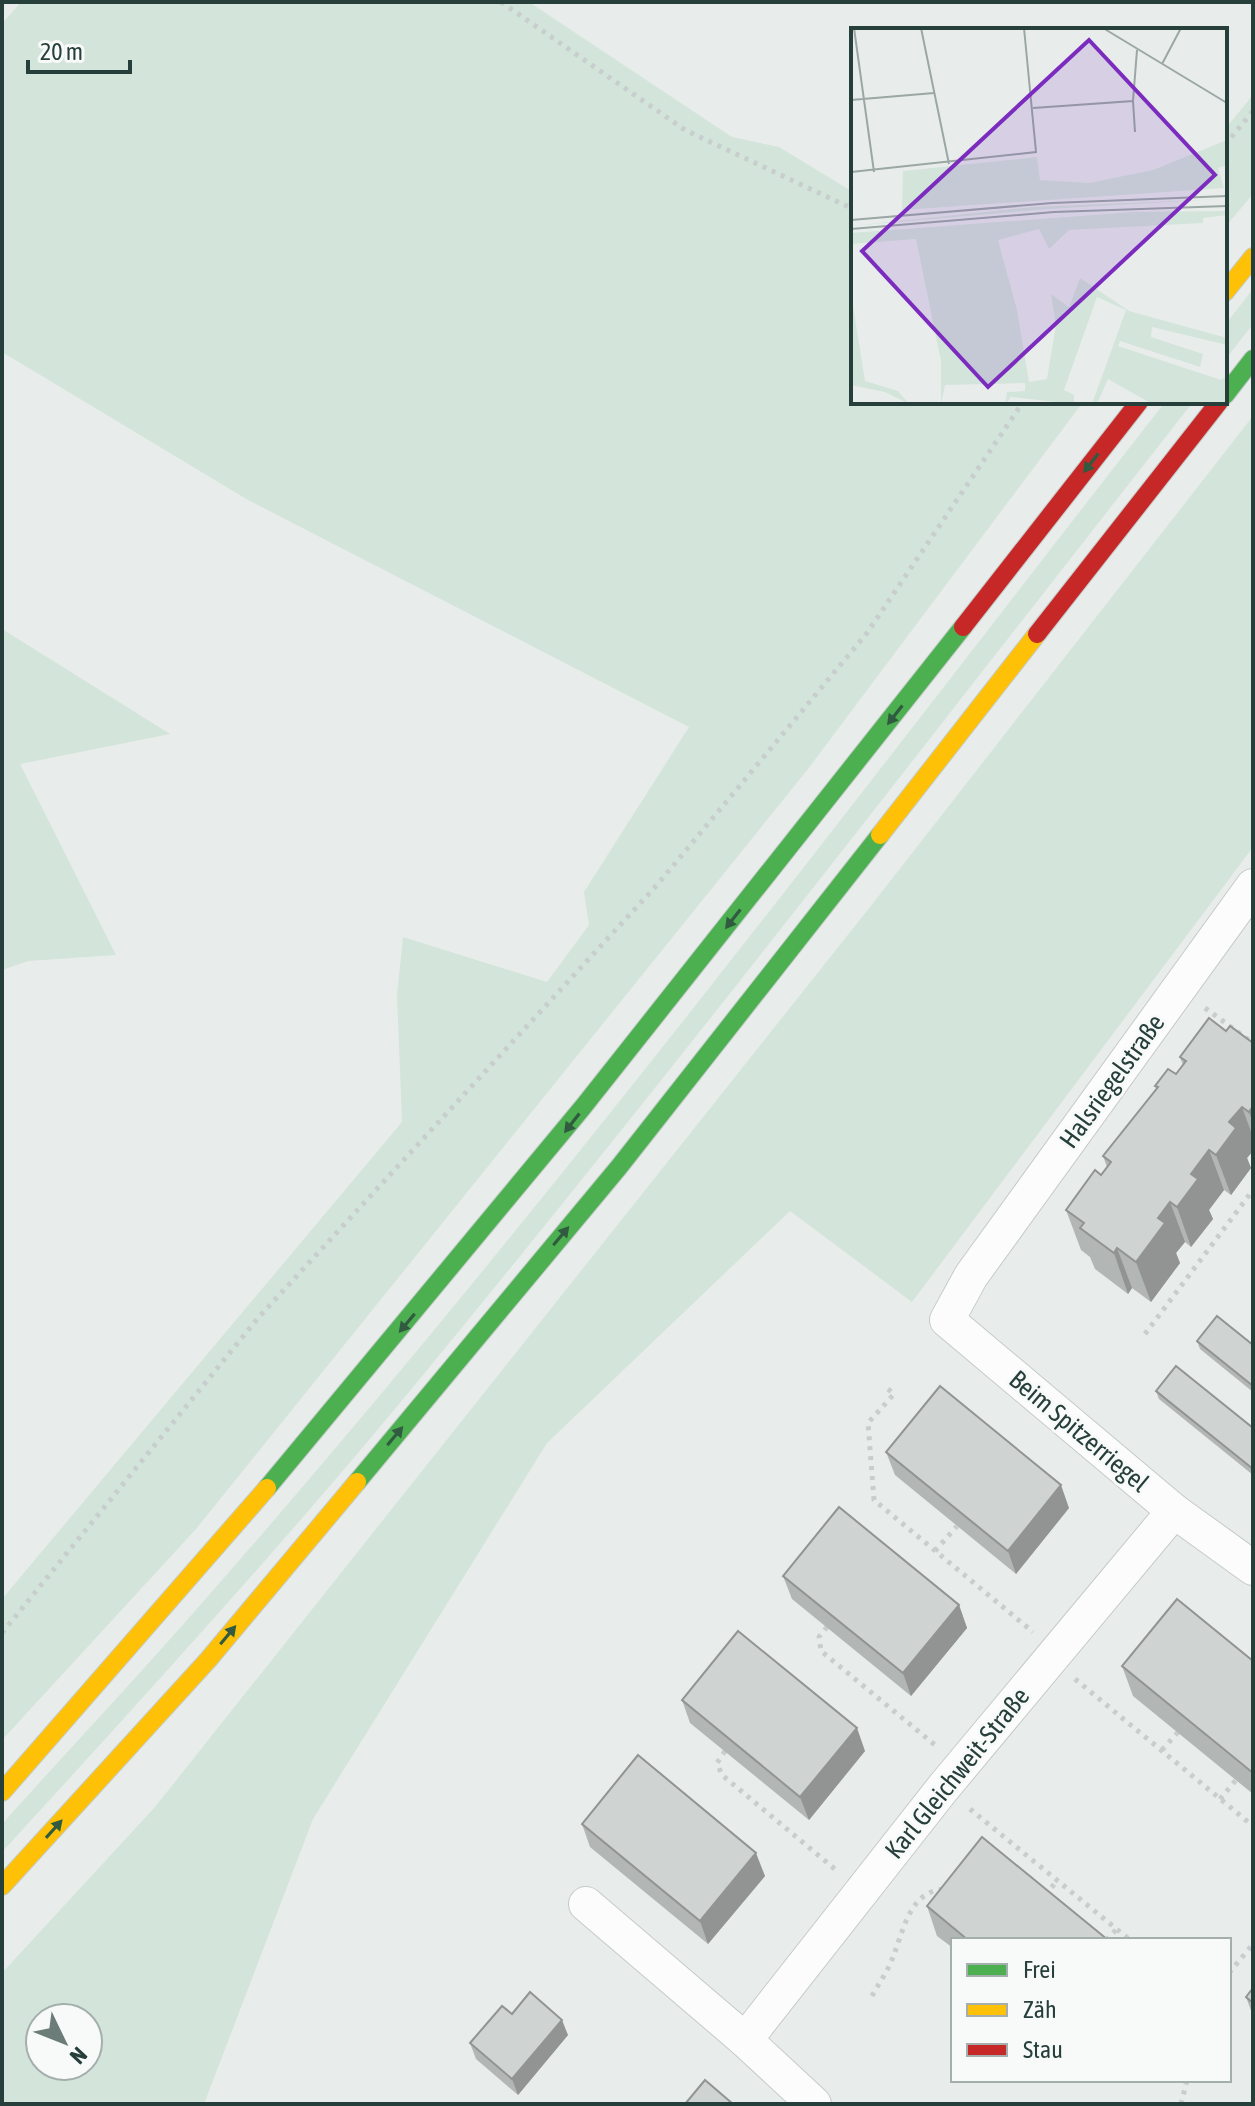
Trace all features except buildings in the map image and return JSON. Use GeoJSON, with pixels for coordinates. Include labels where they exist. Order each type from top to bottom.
{"type":"FeatureCollection","features":[{"type":"Feature","properties":{"kind":"main road"},"geometry":{"type":"LineString","coordinates":[[1227,290],[1253,257]]}},
{"type":"Feature","properties":{"kind":"main road"},"geometry":{"type":"LineString","coordinates":[[1227,392],[1253,359]]}},
{"type":"Feature","properties":{"kind":"main road"},"geometry":{"type":"LineString","coordinates":[[2,1792],[256,1505],[555,1145],[1137,404]]}},
{"type":"Feature","properties":{"kind":"main road"},"geometry":{"type":"LineString","coordinates":[[2,1886],[208,1660],[619,1167],[1217,404]]}},
{"type":"Feature","properties":{"kind":"street","name":"Halsriegelstraße"},"geometry":{"type":"LineString","coordinates":[[971,1276],[1253,886]]}},
{"type":"Feature","properties":{"kind":"street","name":"Beim Spitzerriegel"},"geometry":{"type":"LineString","coordinates":[[971,1276],[947,1320],[1174,1511],[1253,1568]]}},
{"type":"Feature","properties":{"kind":"street","name":"Karl Gleichweit-Straße"},"geometry":{"type":"LineString","coordinates":[[745,2040],[952,1777],[1174,1511]]}},
{"type":"Feature","properties":{"kind":"street"},"geometry":{"type":"LineString","coordinates":[[586,1904],[745,2040],[814,2104]]}},
{"type":"Feature","properties":{"kind":"path"},"geometry":{"type":"LineString","coordinates":[[501,2],[685,130],[851,208]]}},
{"type":"Feature","properties":{"kind":"path"},"geometry":{"type":"LineString","coordinates":[[1227,143],[1253,111]]}},
{"type":"Feature","properties":{"kind":"path"},"geometry":{"type":"LineString","coordinates":[[2,1633],[258,1318],[657,885],[857,645],[1022,404]]}},
{"type":"Feature","properties":{"kind":"path"},"geometry":{"type":"LineString","coordinates":[[1179,989],[1253,1043]]}},
{"type":"Feature","properties":{"kind":"path"},"geometry":{"type":"LineString","coordinates":[[1145,1334],[1253,1190]]}},
{"type":"Feature","properties":{"kind":"path"},"geometry":{"type":"LineString","coordinates":[[888,1389],[894,1394],[868,1423],[874,1500],[1253,1826]]}},
{"type":"Feature","properties":{"kind":"path"},"geometry":{"type":"LineString","coordinates":[[935,1551],[957,1526]]}},
{"type":"Feature","properties":{"kind":"path"},"geometry":{"type":"LineString","coordinates":[[827,1627],[817,1644],[821,1651],[1057,1881],[1128,1938]]}},
{"type":"Feature","properties":{"kind":"path"},"geometry":{"type":"LineString","coordinates":[[1162,1750],[1178,1732]]}},
{"type":"Feature","properties":{"kind":"path"},"geometry":{"type":"LineString","coordinates":[[725,1751],[717,1763],[722,1775],[861,1891]]}},
{"type":"Feature","properties":{"kind":"path"},"geometry":{"type":"LineString","coordinates":[[1220,1799],[1236,1780]]}},
{"type":"Feature","properties":{"kind":"path"},"geometry":{"type":"LineString","coordinates":[[1038,1903],[1057,1881]]}},
{"type":"Feature","properties":{"kind":"path"},"geometry":{"type":"LineString","coordinates":[[872,1996],[892,1960],[915,1903],[934,1889],[953,1889]]}},
{"type":"Feature","properties":{"kind":"path"},"geometry":{"type":"LineString","coordinates":[[1108,1938],[1117,1929]]}},
{"type":"Feature","properties":{"kind":"path"},"geometry":{"type":"LineString","coordinates":[[1231,1971],[1253,1944]]}},
{"type":"Feature","properties":{"kind":"path"},"geometry":{"type":"LineString","coordinates":[[1181,2104],[1186,2082]]}},
{"type":"Feature","properties":{"kind":"green space"},"geometry":{"type":"Polygon","coordinates":[[[21,2],[529,2],[732,137],[779,147],[851,191],[851,404],[1082,404],[808,769],[196,1529],[2,1740],[2,1599],[402,1122],[397,995],[403,937],[547,982],[589,925],[584,892],[689,727],[248,500],[2,352],[2,24],[21,2]]]}},
{"type":"Feature","properties":{"kind":"green space"},"geometry":{"type":"Polygon","coordinates":[[[1253,95],[1253,194],[1227,225],[1227,127],[1253,95]]]}},
{"type":"Feature","properties":{"kind":"green space"},"geometry":{"type":"Polygon","coordinates":[[[1253,289],[1253,324],[1227,357],[1227,322],[1253,289]]]}},
{"type":"Feature","properties":{"kind":"green space"},"geometry":{"type":"Polygon","coordinates":[[[1163,404],[1191,404],[612,1142],[414,1386],[314,1505],[2,1852],[2,1824],[316,1472],[564,1171],[1163,404]]]}},
{"type":"Feature","properties":{"kind":"green space"},"geometry":{"type":"Polygon","coordinates":[[[1253,416],[1253,847],[912,1302],[790,1211],[547,1443],[313,1819],[204,2104],[2,2104],[2,1973],[155,1807],[870,907],[1253,416]]]}},
{"type":"Feature","properties":{"kind":"green space"},"geometry":{"type":"Polygon","coordinates":[[[2,629],[170,734],[20,764],[116,955],[28,961],[2,970],[2,629]]]}},
{"type":"Feature","properties":{"kind":"traffic: fast"},"geometry":{"type":"LineString","coordinates":[[1227,392],[1253,359]]}},
{"type":"Feature","properties":{"kind":"traffic: fast"},"geometry":{"type":"LineString","coordinates":[[267,1488],[583,1107],[963,627]]}},
{"type":"Feature","properties":{"kind":"traffic: fast"},"geometry":{"type":"LineString","coordinates":[[357,1482],[619,1167],[880,835]]}},
{"type":"Feature","properties":{"kind":"traffic: slow"},"geometry":{"type":"LineString","coordinates":[[1227,290],[1253,257]]}},
{"type":"Feature","properties":{"kind":"traffic: slow"},"geometry":{"type":"LineString","coordinates":[[880,835],[1037,634]]}},
{"type":"Feature","properties":{"kind":"traffic: slow"},"geometry":{"type":"LineString","coordinates":[[2,1886],[208,1660],[357,1482]]}},
{"type":"Feature","properties":{"kind":"traffic: slow"},"geometry":{"type":"LineString","coordinates":[[2,1792],[267,1488]]}},
{"type":"Feature","properties":{"kind":"traffic: jam"},"geometry":{"type":"LineString","coordinates":[[963,627],[1137,404]]}},
{"type":"Feature","properties":{"kind":"traffic: jam"},"geometry":{"type":"LineString","coordinates":[[1037,634],[1217,404]]}}]}
